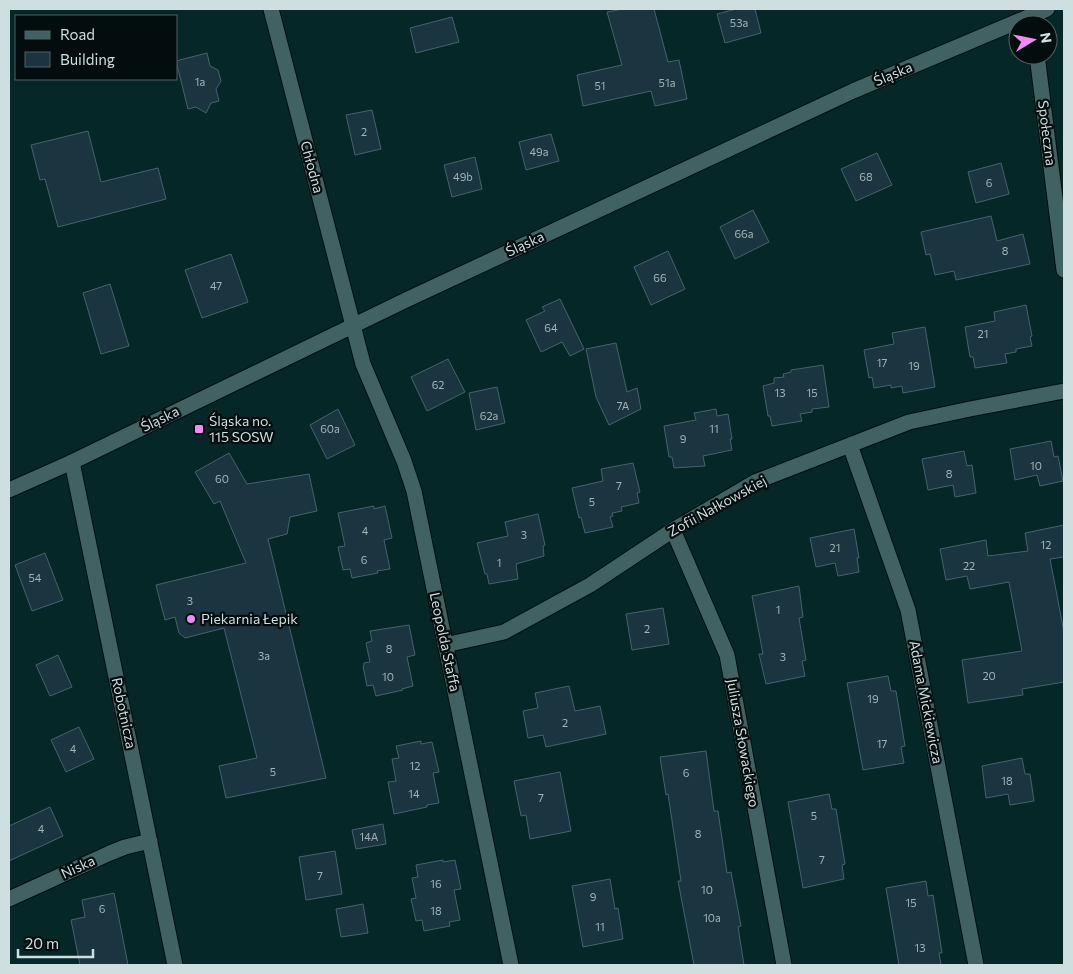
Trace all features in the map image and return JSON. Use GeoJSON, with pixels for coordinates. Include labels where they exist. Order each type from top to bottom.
{"type":"FeatureCollection","features":[{"type":"Feature","properties":{"kind":"street","name":"Chłodna"},"geometry":{"type":"LineString","coordinates":[[271,9],[353,326]]}},
{"type":"Feature","properties":{"kind":"street","name":"Śląska"},"geometry":{"type":"LineString","coordinates":[[1034,15],[1047,9]]}},
{"type":"Feature","properties":{"kind":"street","name":"Śląska"},"geometry":{"type":"LineString","coordinates":[[9,490],[72,462],[353,326],[853,92],[1008,26]]}},
{"type":"Feature","properties":{"kind":"street","name":"Społeczna"},"geometry":{"type":"LineString","coordinates":[[1038,65],[1064,270]]}},
{"type":"Feature","properties":{"kind":"street","name":"Leopolda Staffa"},"geometry":{"type":"LineString","coordinates":[[353,326],[362,364],[410,476],[511,965]]}},
{"type":"Feature","properties":{"kind":"street","name":"Zofii Nałkowskiej"},"geometry":{"type":"LineString","coordinates":[[445,645],[504,632],[590,586],[673,530],[756,482],[909,422],[970,408],[1064,391]]}},
{"type":"Feature","properties":{"kind":"street","name":"Adama Mickiewicza"},"geometry":{"type":"LineString","coordinates":[[850,445],[908,610],[976,965]]}},
{"type":"Feature","properties":{"kind":"street","name":"Robotnicza"},"geometry":{"type":"LineString","coordinates":[[72,462],[175,965]]}},
{"type":"Feature","properties":{"kind":"street","name":"Juliusza Słowackiego"},"geometry":{"type":"LineString","coordinates":[[673,530],[727,655],[784,965]]}},
{"type":"Feature","properties":{"kind":"street","name":"Niska"},"geometry":{"type":"LineString","coordinates":[[9,899],[110,852],[150,841]]}},
{"type":"Feature","properties":{"kind":"building"},"geometry":{"type":"Polygon","coordinates":[[[623,9],[654,9],[668,62],[679,60],[687,99],[655,106],[651,91],[583,106],[577,75],[622,65],[607,12],[623,9]]]}},
{"type":"Feature","properties":{"kind":"building"},"geometry":{"type":"Polygon","coordinates":[[[736,9],[755,9],[761,33],[725,43],[717,14],[736,9]]]}},
{"type":"Feature","properties":{"kind":"building"},"geometry":{"type":"Polygon","coordinates":[[[452,17],[459,42],[416,53],[410,28],[452,17]]]}},
{"type":"Feature","properties":{"kind":"building"},"geometry":{"type":"Polygon","coordinates":[[[207,53],[210,66],[218,70],[221,81],[216,89],[219,101],[211,103],[206,113],[196,107],[188,109],[178,69],[178,60],[207,53]]]}},
{"type":"Feature","properties":{"kind":"building"},"geometry":{"type":"Polygon","coordinates":[[[372,110],[381,149],[355,155],[346,115],[372,110]]]}},
{"type":"Feature","properties":{"kind":"building"},"geometry":{"type":"Polygon","coordinates":[[[88,131],[101,182],[158,168],[166,199],[58,227],[45,179],[40,180],[31,145],[88,131]]]}},
{"type":"Feature","properties":{"kind":"building"},"geometry":{"type":"Polygon","coordinates":[[[551,134],[559,161],[526,170],[519,142],[551,134]]]}},
{"type":"Feature","properties":{"kind":"building"},"geometry":{"type":"Polygon","coordinates":[[[877,153],[892,185],[856,201],[841,169],[877,153]]]}},
{"type":"Feature","properties":{"kind":"building"},"geometry":{"type":"Polygon","coordinates":[[[475,157],[482,189],[452,197],[444,165],[475,157]]]}},
{"type":"Feature","properties":{"kind":"building"},"geometry":{"type":"Polygon","coordinates":[[[1001,163],[1009,194],[976,203],[968,172],[1001,163]]]}},
{"type":"Feature","properties":{"kind":"building"},"geometry":{"type":"Polygon","coordinates":[[[753,210],[769,242],[735,259],[720,227],[753,210]]]}},
{"type":"Feature","properties":{"kind":"building"},"geometry":{"type":"Polygon","coordinates":[[[991,216],[997,241],[1023,234],[1030,264],[956,280],[954,271],[935,275],[930,254],[926,255],[921,232],[991,216]]]}},
{"type":"Feature","properties":{"kind":"building"},"geometry":{"type":"Polygon","coordinates":[[[668,251],[685,289],[651,305],[634,267],[668,251]]]}},
{"type":"Feature","properties":{"kind":"building"},"geometry":{"type":"Polygon","coordinates":[[[231,254],[248,302],[202,318],[185,270],[231,254]]]}},
{"type":"Feature","properties":{"kind":"building"},"geometry":{"type":"Polygon","coordinates":[[[110,284],[129,346],[101,354],[83,293],[110,284]]]}},
{"type":"Feature","properties":{"kind":"building"},"geometry":{"type":"Polygon","coordinates":[[[560,299],[584,349],[570,356],[562,342],[541,352],[526,320],[545,311],[542,307],[560,299]]]}},
{"type":"Feature","properties":{"kind":"building"},"geometry":{"type":"Polygon","coordinates":[[[1026,305],[1032,346],[1016,349],[1016,352],[1005,354],[1007,363],[975,368],[973,357],[970,357],[965,327],[995,321],[994,312],[1026,305]]]}},
{"type":"Feature","properties":{"kind":"building"},"geometry":{"type":"Polygon","coordinates":[[[925,327],[935,387],[903,393],[902,386],[891,388],[891,385],[874,388],[872,377],[869,378],[864,350],[894,344],[892,333],[925,327]]]}},
{"type":"Feature","properties":{"kind":"building"},"geometry":{"type":"Polygon","coordinates":[[[616,343],[627,392],[637,388],[641,409],[609,425],[596,397],[586,349],[616,343]]]}},
{"type":"Feature","properties":{"kind":"building"},"geometry":{"type":"Polygon","coordinates":[[[448,359],[465,392],[427,411],[411,377],[448,359]]]}},
{"type":"Feature","properties":{"kind":"building"},"geometry":{"type":"Polygon","coordinates":[[[823,365],[829,407],[812,409],[812,412],[800,414],[802,421],[772,426],[770,416],[768,416],[763,386],[774,383],[774,378],[784,377],[783,374],[791,372],[791,370],[823,365]]]}},
{"type":"Feature","properties":{"kind":"building"},"geometry":{"type":"Polygon","coordinates":[[[497,387],[505,423],[476,430],[469,393],[497,387]]]}},
{"type":"Feature","properties":{"kind":"building"},"geometry":{"type":"Polygon","coordinates":[[[338,409],[355,445],[327,459],[310,425],[338,409]]]}},
{"type":"Feature","properties":{"kind":"building"},"geometry":{"type":"Polygon","coordinates":[[[716,409],[717,416],[728,414],[732,450],[703,456],[705,466],[674,468],[672,457],[669,457],[664,426],[696,420],[694,413],[716,409]]]}},
{"type":"Feature","properties":{"kind":"building"},"geometry":{"type":"Polygon","coordinates":[[[1051,441],[1054,457],[1058,456],[1063,481],[1040,486],[1037,475],[1015,480],[1010,449],[1051,441]]]}},
{"type":"Feature","properties":{"kind":"building"},"geometry":{"type":"Polygon","coordinates":[[[964,451],[967,466],[972,465],[976,493],[955,497],[953,485],[928,490],[922,459],[964,451]]]}},
{"type":"Feature","properties":{"kind":"building"},"geometry":{"type":"Polygon","coordinates":[[[229,453],[247,484],[309,474],[317,511],[290,517],[287,534],[268,539],[326,778],[226,798],[219,766],[257,758],[224,628],[185,638],[179,633],[175,617],[165,620],[156,585],[246,563],[220,501],[214,504],[195,472],[229,453]]]}},
{"type":"Feature","properties":{"kind":"building"},"geometry":{"type":"Polygon","coordinates":[[[633,463],[640,492],[637,493],[639,503],[621,507],[622,511],[612,513],[613,516],[610,517],[613,527],[585,533],[581,517],[579,518],[572,488],[603,481],[601,469],[633,463]]]}},
{"type":"Feature","properties":{"kind":"building"},"geometry":{"type":"Polygon","coordinates":[[[374,506],[374,509],[385,506],[392,538],[384,540],[390,569],[352,578],[350,569],[343,570],[338,547],[345,546],[338,513],[374,506]]]}},
{"type":"Feature","properties":{"kind":"building"},"geometry":{"type":"Polygon","coordinates":[[[538,514],[545,545],[543,546],[544,556],[516,564],[518,579],[489,584],[477,543],[508,536],[505,522],[538,514]]]}},
{"type":"Feature","properties":{"kind":"building"},"geometry":{"type":"Polygon","coordinates":[[[1064,525],[1064,557],[1050,559],[1064,632],[1064,682],[1022,689],[1023,695],[968,703],[962,660],[1022,651],[1009,582],[970,589],[967,576],[946,580],[940,549],[986,540],[988,556],[1028,551],[1025,533],[1064,525]]]}},
{"type":"Feature","properties":{"kind":"building"},"geometry":{"type":"Polygon","coordinates":[[[854,529],[859,558],[857,558],[859,572],[838,576],[835,563],[816,567],[810,538],[854,529]]]}},
{"type":"Feature","properties":{"kind":"building"},"geometry":{"type":"Polygon","coordinates":[[[45,553],[63,600],[32,611],[15,565],[45,553]]]}},
{"type":"Feature","properties":{"kind":"building"},"geometry":{"type":"Polygon","coordinates":[[[799,586],[803,617],[799,618],[806,660],[802,661],[805,676],[766,684],[759,654],[763,654],[752,596],[799,586]]]}},
{"type":"Feature","properties":{"kind":"building"},"geometry":{"type":"Polygon","coordinates":[[[663,608],[669,644],[632,650],[626,614],[663,608]]]}},
{"type":"Feature","properties":{"kind":"building"},"geometry":{"type":"Polygon","coordinates":[[[409,625],[415,655],[407,657],[413,686],[376,696],[373,685],[367,686],[363,666],[364,663],[370,662],[366,643],[372,641],[370,631],[409,625]]]}},
{"type":"Feature","properties":{"kind":"building"},"geometry":{"type":"Polygon","coordinates":[[[58,655],[72,687],[50,696],[36,665],[58,655]]]}},
{"type":"Feature","properties":{"kind":"building"},"geometry":{"type":"Polygon","coordinates":[[[888,676],[891,691],[896,691],[905,746],[901,747],[904,763],[863,770],[847,683],[888,676]]]}},
{"type":"Feature","properties":{"kind":"building"},"geometry":{"type":"Polygon","coordinates":[[[569,686],[575,711],[600,706],[606,734],[546,747],[543,735],[528,738],[523,711],[538,708],[535,693],[569,686]]]}},
{"type":"Feature","properties":{"kind":"building"},"geometry":{"type":"Polygon","coordinates":[[[79,727],[94,759],[66,772],[51,740],[79,727]]]}},
{"type":"Feature","properties":{"kind":"building"},"geometry":{"type":"Polygon","coordinates":[[[421,741],[421,744],[432,742],[439,772],[433,773],[439,803],[394,814],[388,782],[396,781],[392,759],[399,758],[396,746],[421,741]]]}},
{"type":"Feature","properties":{"kind":"building"},"geometry":{"type":"Polygon","coordinates":[[[706,751],[714,811],[718,811],[727,873],[731,872],[741,926],[738,927],[744,965],[694,965],[678,881],[681,881],[668,794],[666,795],[660,757],[706,751]]]}},
{"type":"Feature","properties":{"kind":"building"},"geometry":{"type":"Polygon","coordinates":[[[1022,758],[1025,774],[1030,774],[1034,801],[1010,805],[1008,794],[986,798],[982,766],[1022,758]]]}},
{"type":"Feature","properties":{"kind":"building"},"geometry":{"type":"Polygon","coordinates":[[[560,772],[571,831],[530,839],[526,815],[521,816],[514,781],[560,772]]]}},
{"type":"Feature","properties":{"kind":"building"},"geometry":{"type":"Polygon","coordinates":[[[829,794],[832,809],[836,809],[845,864],[842,865],[844,879],[803,888],[788,802],[829,794]]]}},
{"type":"Feature","properties":{"kind":"building"},"geometry":{"type":"Polygon","coordinates":[[[50,807],[63,836],[9,861],[9,826],[50,807]]]}},
{"type":"Feature","properties":{"kind":"building"},"geometry":{"type":"Polygon","coordinates":[[[383,824],[386,844],[356,849],[352,830],[383,824]]]}},
{"type":"Feature","properties":{"kind":"building"},"geometry":{"type":"Polygon","coordinates":[[[335,851],[342,894],[306,900],[299,857],[335,851]]]}},
{"type":"Feature","properties":{"kind":"building"},"geometry":{"type":"Polygon","coordinates":[[[443,860],[443,862],[455,860],[461,889],[454,890],[460,920],[449,922],[450,926],[424,931],[422,920],[416,921],[411,899],[416,898],[412,878],[418,877],[416,865],[443,860]]]}},
{"type":"Feature","properties":{"kind":"building"},"geometry":{"type":"Polygon","coordinates":[[[610,879],[615,909],[618,908],[623,939],[583,947],[572,886],[610,879]]]}},
{"type":"Feature","properties":{"kind":"building"},"geometry":{"type":"Polygon","coordinates":[[[926,881],[928,896],[933,895],[942,953],[939,953],[941,965],[899,965],[886,888],[926,881]]]}},
{"type":"Feature","properties":{"kind":"building"},"geometry":{"type":"Polygon","coordinates":[[[114,893],[128,965],[80,965],[71,920],[85,917],[82,900],[114,893]]]}},
{"type":"Feature","properties":{"kind":"building"},"geometry":{"type":"Polygon","coordinates":[[[363,904],[368,933],[341,937],[336,909],[363,904]]]}},
{"type":"Feature","properties":{"kind":"place","name":"Śląska no. 115 SOSW"},"geometry":{"type":"Point","coordinates":[199,429]}},
{"type":"Feature","properties":{"kind":"place","name":"Piekarnia Łepik"},"geometry":{"type":"Point","coordinates":[191,619]}}]}
